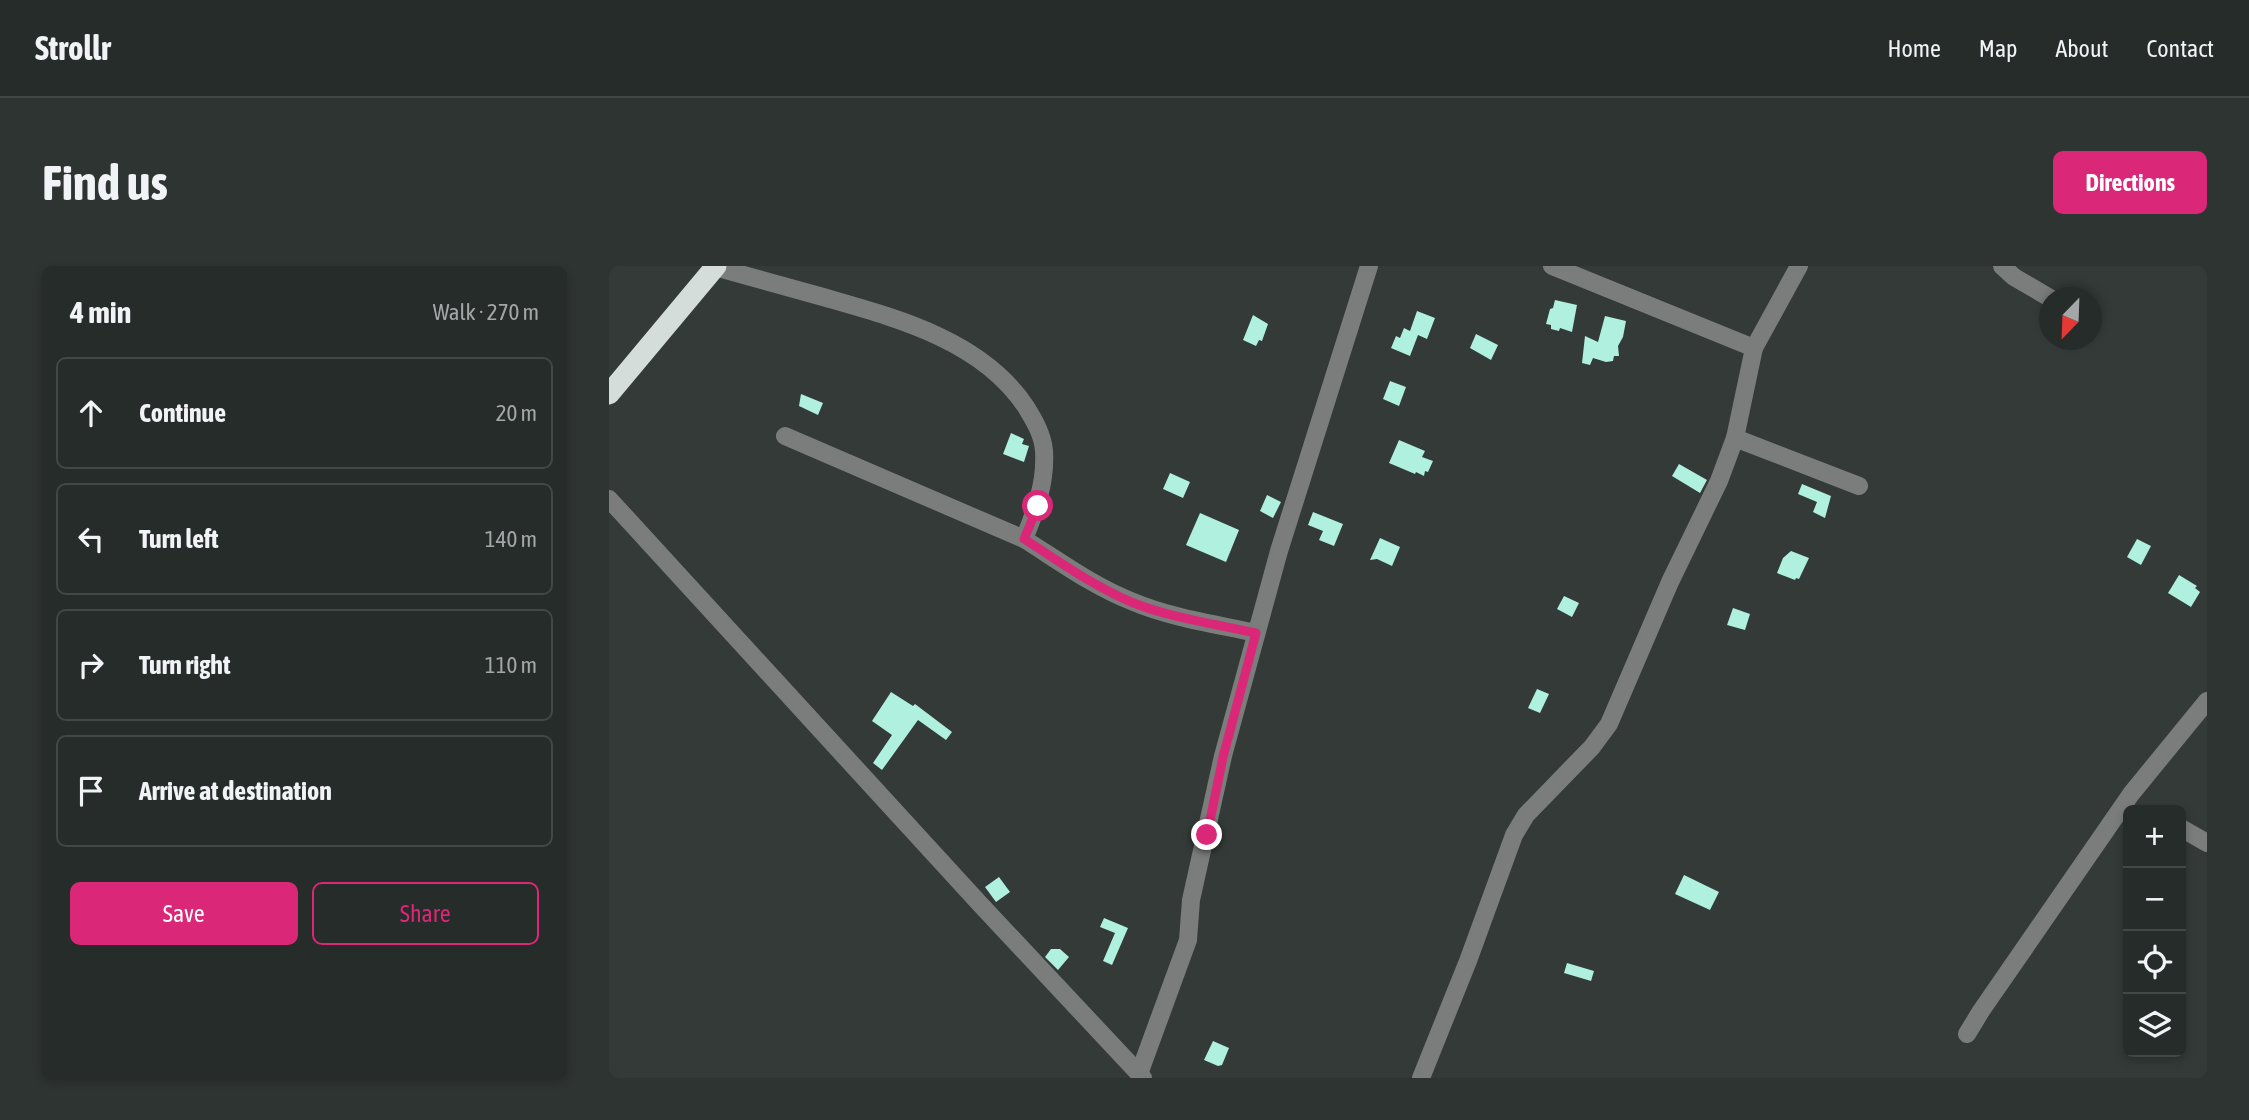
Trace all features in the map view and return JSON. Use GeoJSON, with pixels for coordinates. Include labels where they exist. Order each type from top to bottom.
{"type":"FeatureCollection","features":[{"type":"Feature","properties":{"kind":"highway"},"geometry":{"type":"LineString","coordinates":[[609,394],[715,266]]}},
{"type":"Feature","properties":{"kind":"street"},"geometry":{"type":"LineString","coordinates":[[715,266],[865,309],[924,329],[972,354],[1014,390],[1035,421],[1044,448],[1044,477],[1038,506],[1024,539]]}},
{"type":"Feature","properties":{"kind":"street"},"geometry":{"type":"LineString","coordinates":[[609,499],[1141,1076],[1188,940],[1191,900],[1223,757],[1279,551],[1370,266]]}},
{"type":"Feature","properties":{"kind":"street"},"geometry":{"type":"LineString","coordinates":[[1552,266],[1754,348]]}},
{"type":"Feature","properties":{"kind":"street"},"geometry":{"type":"LineString","coordinates":[[1421,1078],[1514,835],[1526,815],[1592,747],[1609,724],[1670,582],[1719,481],[1735,438],[1754,348],[1799,266]]}},
{"type":"Feature","properties":{"kind":"street"},"geometry":{"type":"LineString","coordinates":[[2002,266],[2014,277],[2039,292]]}},
{"type":"Feature","properties":{"kind":"street"},"geometry":{"type":"LineString","coordinates":[[785,436],[1024,539],[1076,573],[1131,602],[1187,619],[1256,633]]}},
{"type":"Feature","properties":{"kind":"street"},"geometry":{"type":"LineString","coordinates":[[1735,438],[1859,486]]}},
{"type":"Feature","properties":{"kind":"street"},"geometry":{"type":"LineString","coordinates":[[2130,805],[2207,701]]}},
{"type":"Feature","properties":{"kind":"street"},"geometry":{"type":"LineString","coordinates":[[1967,1034],[1981,1010],[2123,815]]}},
{"type":"Feature","properties":{"kind":"street"},"geometry":{"type":"LineString","coordinates":[[2186,831],[2207,843]]}},
{"type":"Feature","properties":{"kind":"building"},"geometry":{"type":"Polygon","coordinates":[[[1555,300],[1577,305],[1572,332],[1560,328],[1559,331],[1551,329],[1551,325],[1546,324],[1555,300]]]}},
{"type":"Feature","properties":{"kind":"building"},"geometry":{"type":"Polygon","coordinates":[[[1417,311],[1435,318],[1427,339],[1418,335],[1410,356],[1391,348],[1396,336],[1400,338],[1404,328],[1410,331],[1417,311]]]}},
{"type":"Feature","properties":{"kind":"building"},"geometry":{"type":"Polygon","coordinates":[[[1253,315],[1268,324],[1262,341],[1259,340],[1256,346],[1243,340],[1253,315]]]}},
{"type":"Feature","properties":{"kind":"building"},"geometry":{"type":"Polygon","coordinates":[[[1605,316],[1626,321],[1618,346],[1619,356],[1614,356],[1613,361],[1593,358],[1590,365],[1582,363],[1585,336],[1598,342],[1605,316]]]}},
{"type":"Feature","properties":{"kind":"building"},"geometry":{"type":"Polygon","coordinates":[[[1476,334],[1498,345],[1491,360],[1470,348],[1476,334]]]}},
{"type":"Feature","properties":{"kind":"building"},"geometry":{"type":"Polygon","coordinates":[[[1390,381],[1406,387],[1399,406],[1383,399],[1390,381]]]}},
{"type":"Feature","properties":{"kind":"building"},"geometry":{"type":"Polygon","coordinates":[[[801,394],[823,403],[818,415],[799,406],[801,394]]]}},
{"type":"Feature","properties":{"kind":"building"},"geometry":{"type":"Polygon","coordinates":[[[1011,433],[1024,439],[1022,444],[1029,446],[1024,462],[1003,454],[1011,433]]]}},
{"type":"Feature","properties":{"kind":"building"},"geometry":{"type":"Polygon","coordinates":[[[1399,440],[1425,451],[1422,457],[1433,461],[1424,476],[1389,463],[1399,440]]]}},
{"type":"Feature","properties":{"kind":"building"},"geometry":{"type":"Polygon","coordinates":[[[1679,464],[1707,480],[1700,493],[1672,476],[1679,464]]]}},
{"type":"Feature","properties":{"kind":"building"},"geometry":{"type":"Polygon","coordinates":[[[1170,473],[1190,482],[1183,498],[1163,489],[1170,473]]]}},
{"type":"Feature","properties":{"kind":"building"},"geometry":{"type":"Polygon","coordinates":[[[1802,484],[1831,496],[1825,518],[1813,512],[1817,502],[1798,494],[1802,484]]]}},
{"type":"Feature","properties":{"kind":"building"},"geometry":{"type":"Polygon","coordinates":[[[1267,495],[1281,502],[1273,518],[1260,511],[1267,495]]]}},
{"type":"Feature","properties":{"kind":"building"},"geometry":{"type":"Polygon","coordinates":[[[1313,512],[1343,524],[1334,546],[1319,540],[1323,531],[1308,525],[1313,512]]]}},
{"type":"Feature","properties":{"kind":"building"},"geometry":{"type":"Polygon","coordinates":[[[1200,513],[1239,530],[1226,562],[1186,545],[1200,513]]]}},
{"type":"Feature","properties":{"kind":"building"},"geometry":{"type":"Polygon","coordinates":[[[1380,538],[1400,547],[1392,566],[1377,559],[1370,560],[1380,538]]]}},
{"type":"Feature","properties":{"kind":"building"},"geometry":{"type":"Polygon","coordinates":[[[2137,539],[2151,546],[2141,565],[2127,557],[2137,539]]]}},
{"type":"Feature","properties":{"kind":"building"},"geometry":{"type":"Polygon","coordinates":[[[1791,551],[1809,558],[1799,579],[1795,580],[1777,573],[1783,558],[1791,551]]]}},
{"type":"Feature","properties":{"kind":"building"},"geometry":{"type":"Polygon","coordinates":[[[2179,575],[2197,586],[2195,588],[2200,592],[2191,607],[2168,593],[2179,575]]]}},
{"type":"Feature","properties":{"kind":"building"},"geometry":{"type":"Polygon","coordinates":[[[1564,596],[1579,603],[1572,617],[1557,609],[1564,596]]]}},
{"type":"Feature","properties":{"kind":"building"},"geometry":{"type":"Polygon","coordinates":[[[1733,608],[1750,614],[1745,630],[1727,625],[1733,608]]]}},
{"type":"Feature","properties":{"kind":"building"},"geometry":{"type":"Polygon","coordinates":[[[1537,689],[1549,694],[1540,713],[1528,708],[1537,689]]]}},
{"type":"Feature","properties":{"kind":"building"},"geometry":{"type":"Polygon","coordinates":[[[891,692],[913,706],[915,704],[952,732],[946,740],[918,720],[882,770],[873,763],[892,735],[872,721],[891,692]]]}},
{"type":"Feature","properties":{"kind":"building"},"geometry":{"type":"Polygon","coordinates":[[[1684,875],[1719,892],[1710,910],[1675,894],[1684,875]]]}},
{"type":"Feature","properties":{"kind":"building"},"geometry":{"type":"Polygon","coordinates":[[[999,877],[1010,892],[996,902],[985,887],[999,877]]]}},
{"type":"Feature","properties":{"kind":"building"},"geometry":{"type":"Polygon","coordinates":[[[1104,918],[1128,928],[1112,965],[1103,961],[1115,933],[1100,927],[1104,918]]]}},
{"type":"Feature","properties":{"kind":"building"},"geometry":{"type":"Polygon","coordinates":[[[1051,949],[1060,949],[1069,957],[1058,970],[1045,957],[1051,949]]]}},
{"type":"Feature","properties":{"kind":"building"},"geometry":{"type":"Polygon","coordinates":[[[1567,963],[1594,971],[1591,981],[1564,973],[1567,963]]]}},
{"type":"Feature","properties":{"kind":"building"},"geometry":{"type":"Polygon","coordinates":[[[1213,1041],[1229,1048],[1222,1065],[1204,1060],[1213,1041]]]}},
{"type":"Feature","properties":{"kind":"route"},"geometry":{"type":"LineString","coordinates":[[1038,506],[1024,539],[1076,573],[1131,602],[1187,619],[1256,633],[1223,757],[1207,835]]}}]}
